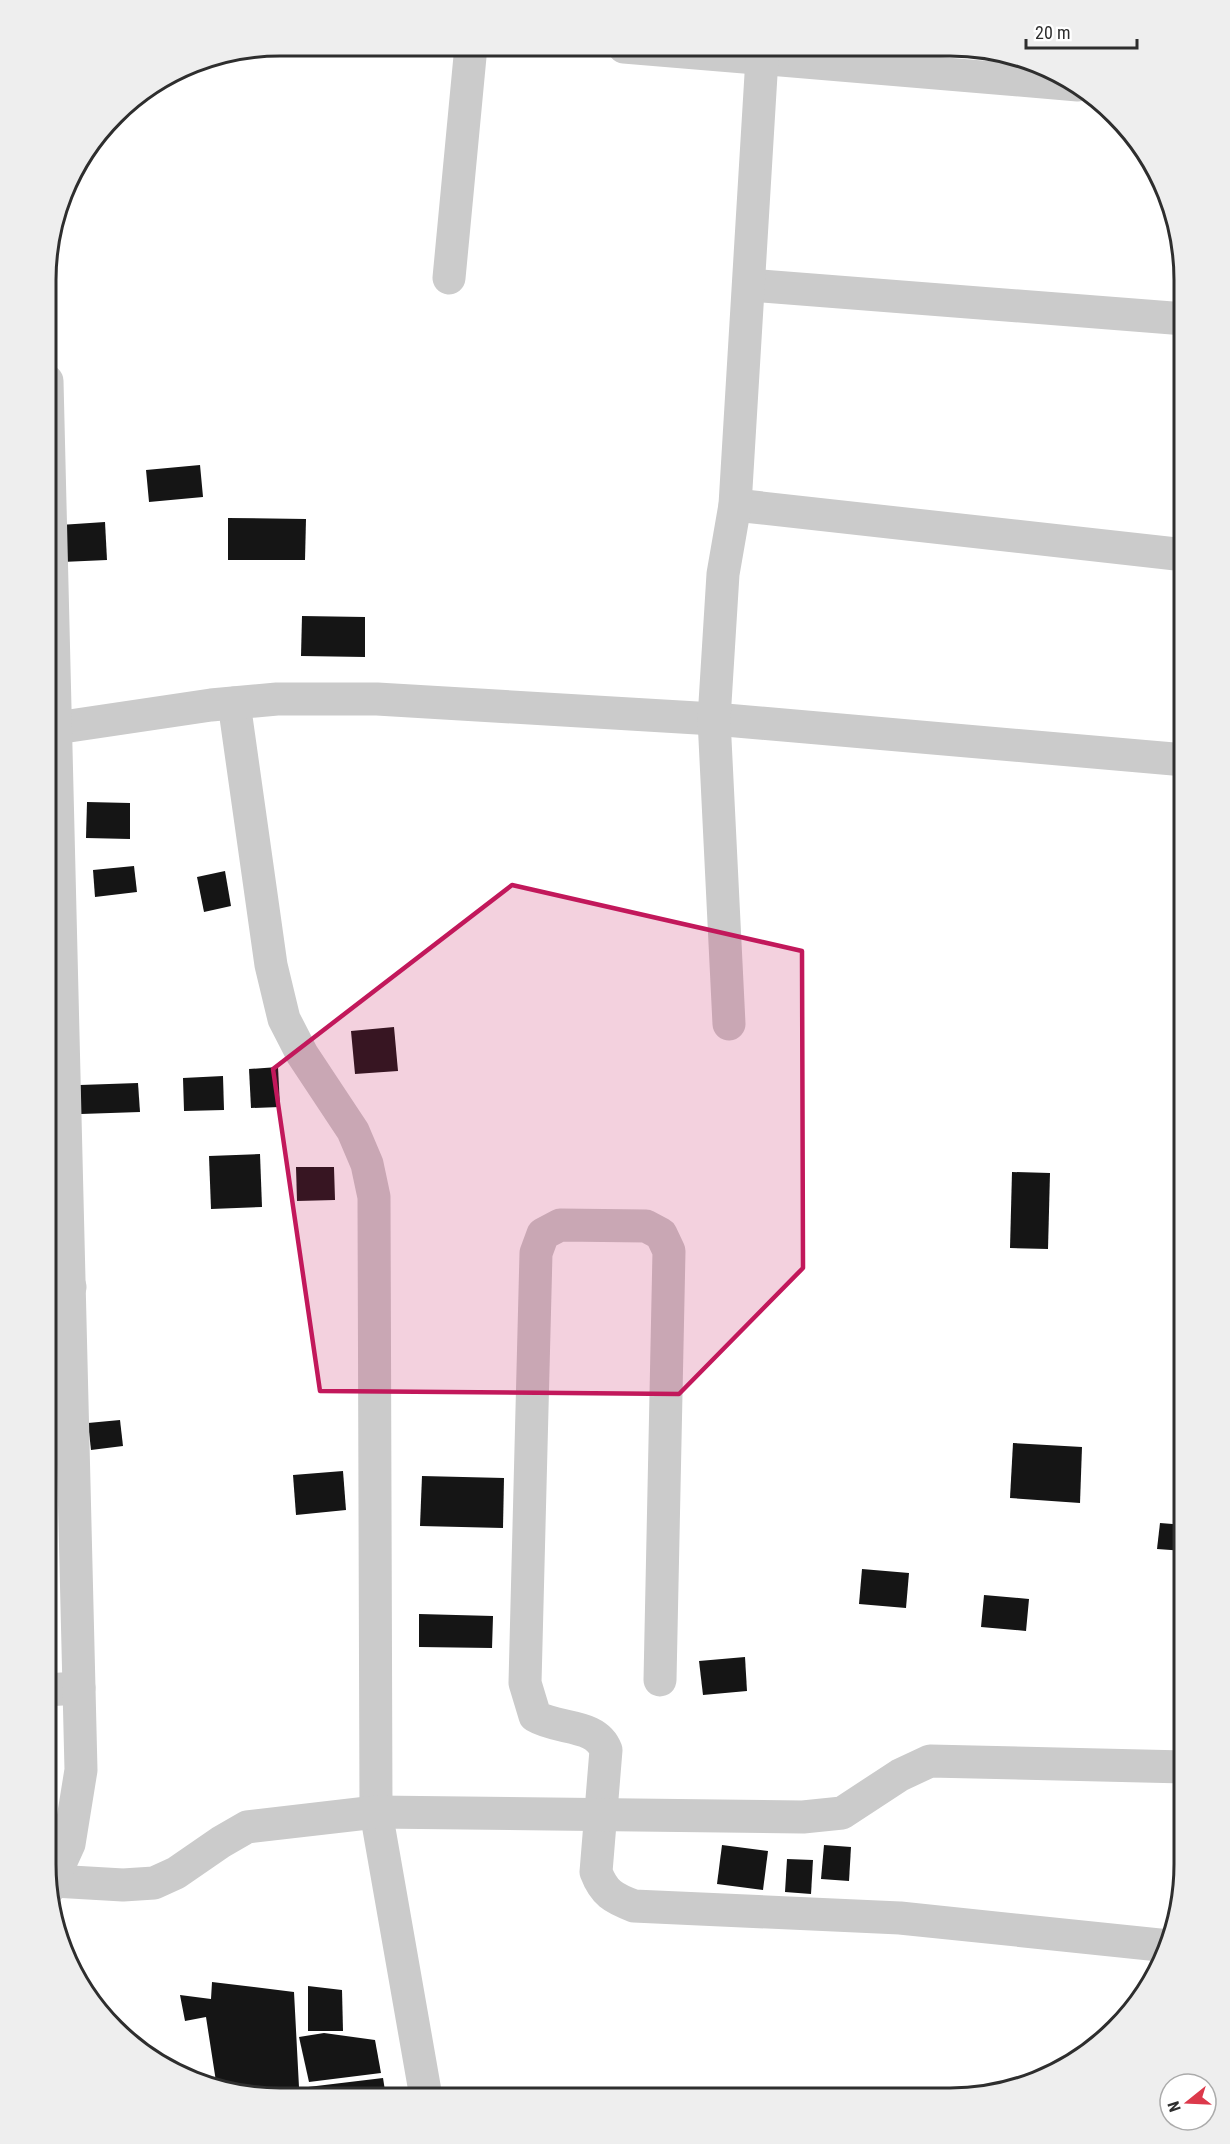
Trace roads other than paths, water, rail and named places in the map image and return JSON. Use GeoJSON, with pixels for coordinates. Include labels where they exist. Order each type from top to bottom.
{"type":"FeatureCollection","features":[{"type":"Feature","properties":{"kind":"street"},"geometry":{"type":"LineString","coordinates":[[449,278],[470,56]]}},
{"type":"Feature","properties":{"kind":"street"},"geometry":{"type":"LineString","coordinates":[[737,56],[1060,83]]}},
{"type":"Feature","properties":{"kind":"street"},"geometry":{"type":"LineString","coordinates":[[729,1024],[714,719],[723,574],[735,505],[762,58]]}},
{"type":"Feature","properties":{"kind":"street"},"geometry":{"type":"LineString","coordinates":[[748,285],[1174,318]]}},
{"type":"Feature","properties":{"kind":"street"},"geometry":{"type":"LineString","coordinates":[[735,505],[1174,554]]}},
{"type":"Feature","properties":{"kind":"street"},"geometry":{"type":"LineString","coordinates":[[56,728],[277,699],[376,699],[714,719],[1174,759]]}},
{"type":"Feature","properties":{"kind":"street"},"geometry":{"type":"LineString","coordinates":[[234,703],[271,964],[284,1018],[302,1054],[353,1131],[367,1164],[374,1197],[376,1812],[424,2088]]}},
{"type":"Feature","properties":{"kind":"street"},"geometry":{"type":"LineString","coordinates":[[56,1138],[58,1284],[79,1688],[81,1770],[69,1844],[56,1874]]}},
{"type":"Feature","properties":{"kind":"street"},"geometry":{"type":"LineString","coordinates":[[660,1680],[669,1251],[661,1234],[646,1226],[560,1225],[543,1234],[536,1253],[525,1683],[529,1703],[535,1716],[548,1724],[588,1731],[602,1740],[606,1750],[596,1872],[601,1886],[612,1898],[634,1906],[869,1916],[1159,1945]]}},
{"type":"Feature","properties":{"kind":"street"},"geometry":{"type":"LineString","coordinates":[[56,1689],[79,1688]]}},
{"type":"Feature","properties":{"kind":"street"},"geometry":{"type":"LineString","coordinates":[[56,1885],[154,1883],[176,1873],[247,1827],[376,1812],[803,1816],[842,1813],[900,1775],[930,1761],[1174,1767]]}}]}
